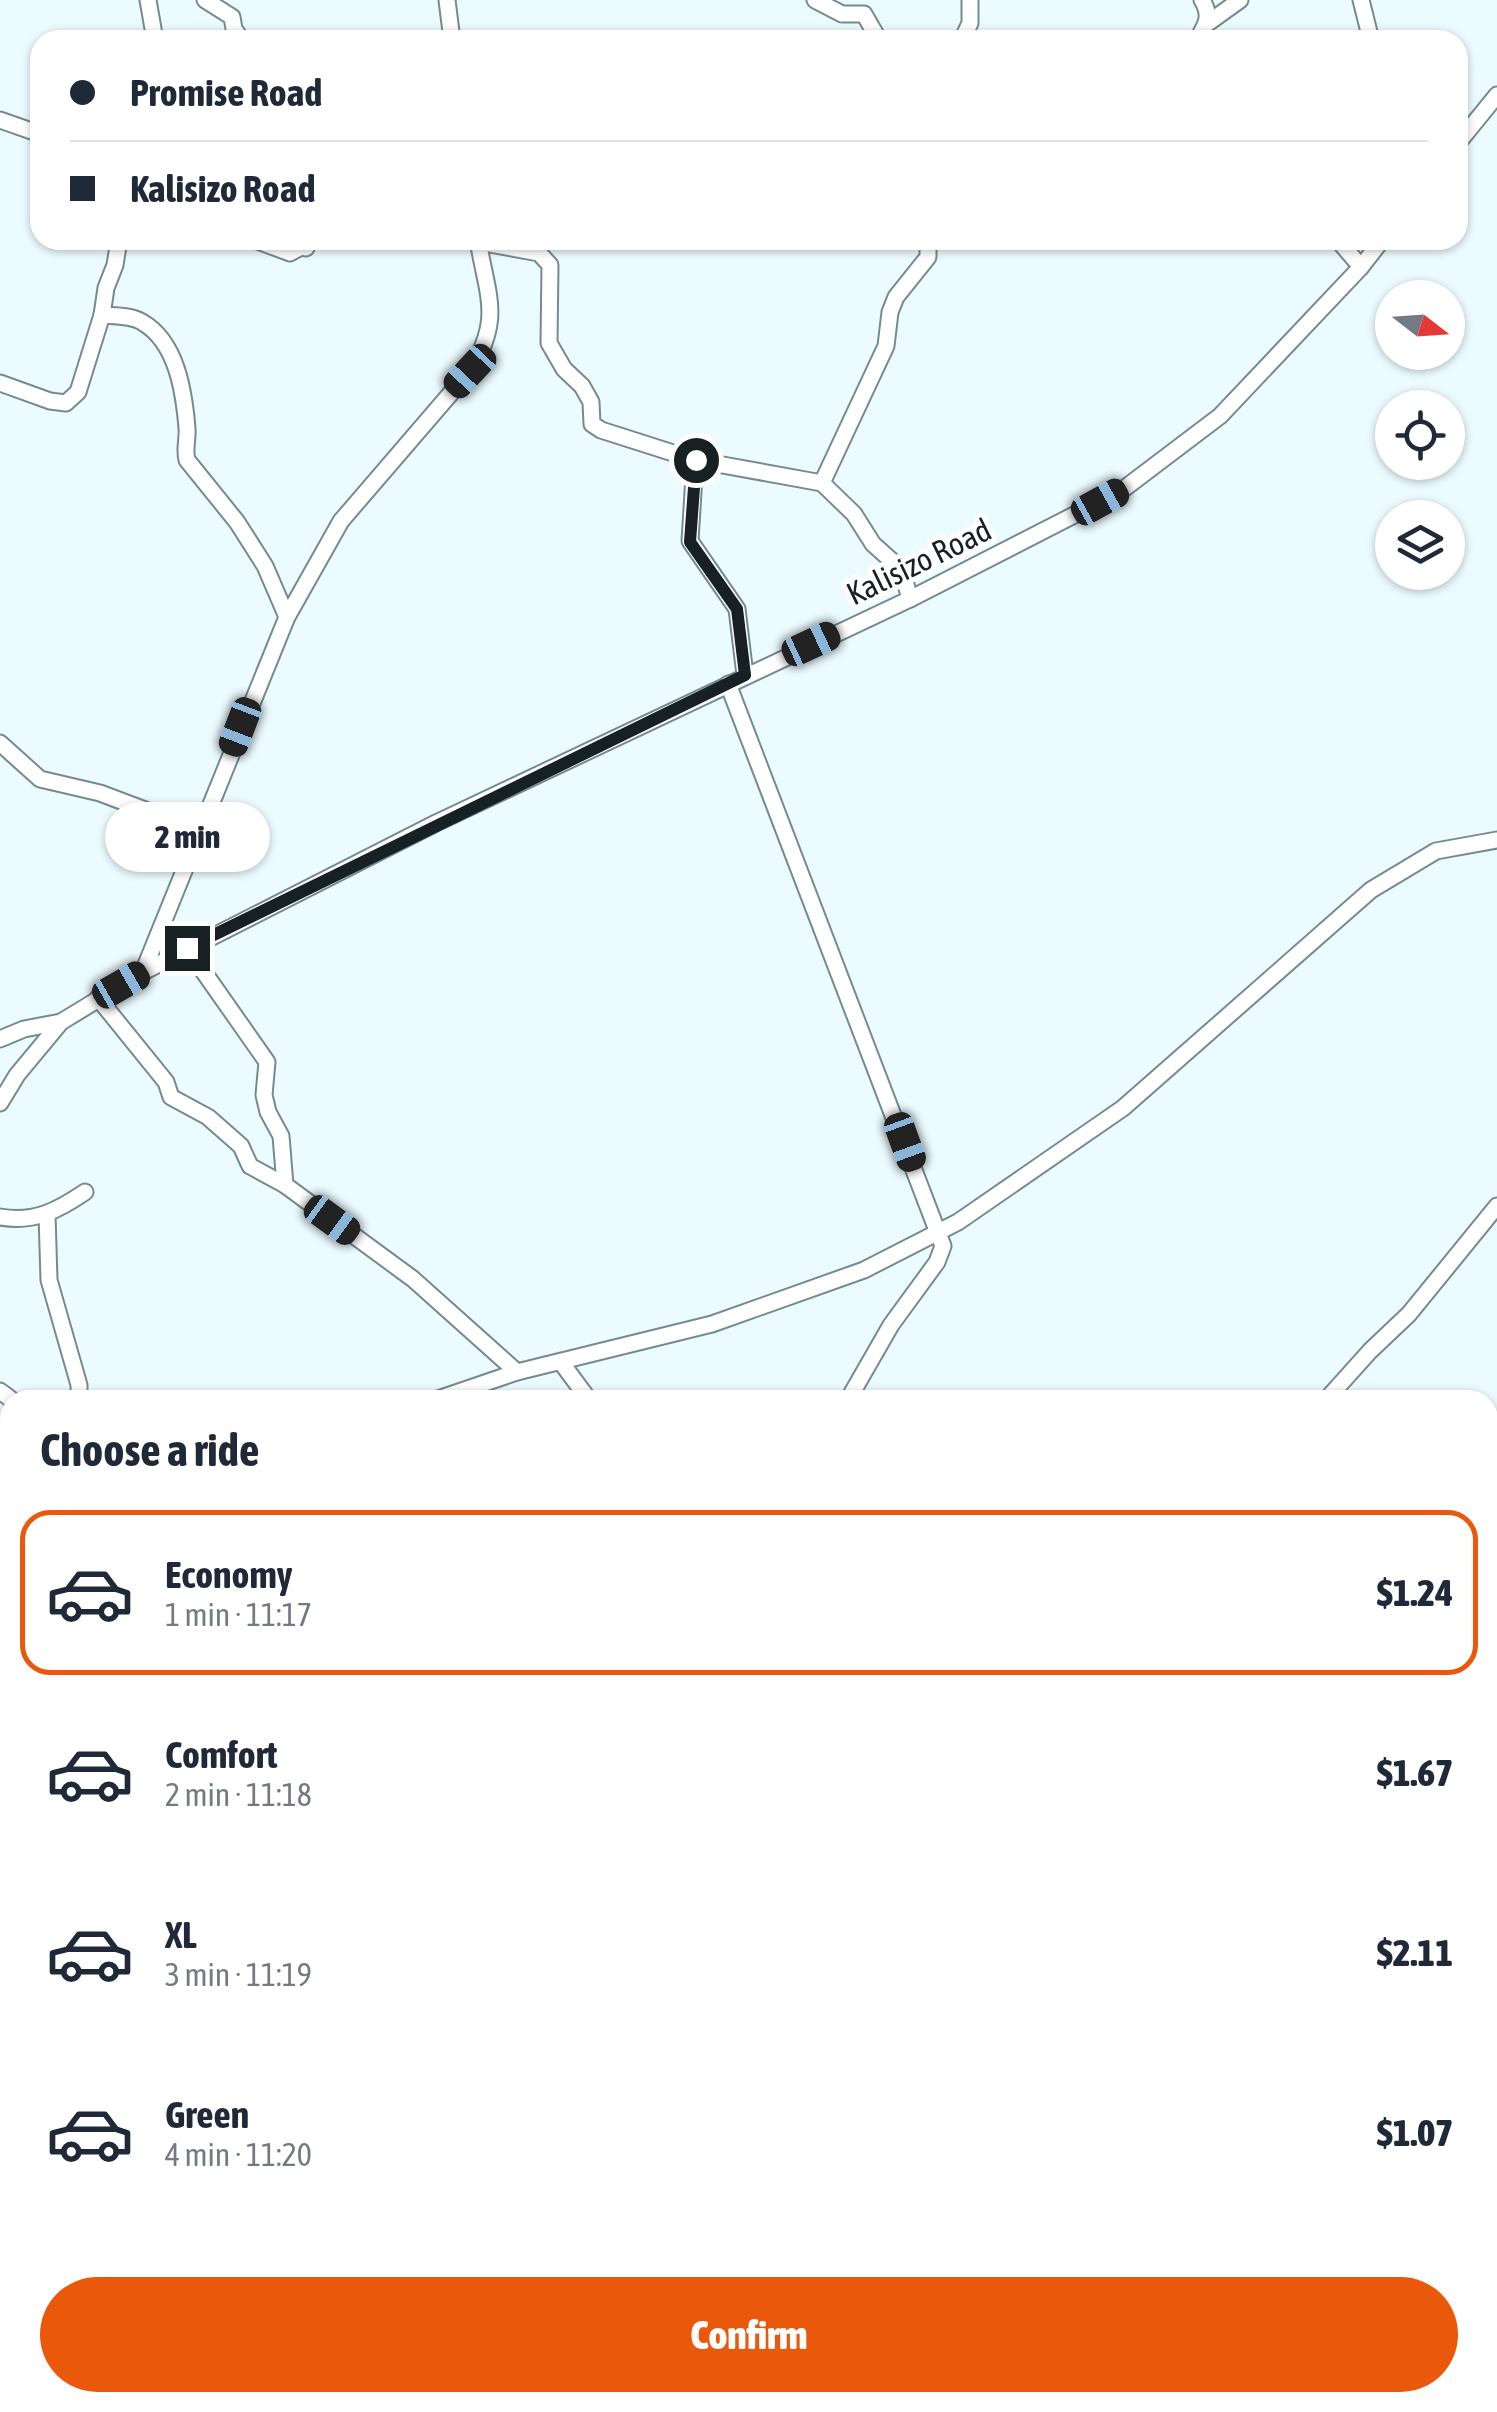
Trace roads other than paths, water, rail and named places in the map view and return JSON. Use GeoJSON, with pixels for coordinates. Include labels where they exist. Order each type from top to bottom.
{"type":"FeatureCollection","features":[{"type":"Feature","properties":{"kind":"street"},"geometry":{"type":"LineString","coordinates":[[148,0],[153,30]]}},
{"type":"Feature","properties":{"kind":"street"},"geometry":{"type":"LineString","coordinates":[[205,0],[232,17],[235,30]]}},
{"type":"Feature","properties":{"kind":"street"},"geometry":{"type":"LineString","coordinates":[[446,0],[450,30]]}},
{"type":"Feature","properties":{"kind":"street"},"geometry":{"type":"LineString","coordinates":[[814,0],[842,14],[864,14],[873,30]]}},
{"type":"Feature","properties":{"kind":"street"},"geometry":{"type":"LineString","coordinates":[[967,30],[970,0]]}},
{"type":"Feature","properties":{"kind":"street"},"geometry":{"type":"LineString","coordinates":[[1202,0],[1208,22]]}},
{"type":"Feature","properties":{"kind":"street"},"geometry":{"type":"LineString","coordinates":[[1203,30],[1208,22],[1240,0]]}},
{"type":"Feature","properties":{"kind":"street"},"geometry":{"type":"LineString","coordinates":[[1361,0],[1368,30]]}},
{"type":"Feature","properties":{"kind":"street"},"geometry":{"type":"LineString","coordinates":[[1468,131],[1497,95]]}},
{"type":"Feature","properties":{"kind":"street"},"geometry":{"type":"LineString","coordinates":[[0,120],[30,130]]}},
{"type":"Feature","properties":{"kind":"street"},"geometry":{"type":"LineString","coordinates":[[0,383],[50,401],[66,402],[78,392],[117,250]]}},
{"type":"Feature","properties":{"kind":"street"},"geometry":{"type":"LineString","coordinates":[[143,972],[287,617],[342,522],[470,371],[486,346],[492,316],[481,250]]}},
{"type":"Feature","properties":{"kind":"street"},"geometry":{"type":"LineString","coordinates":[[525,250],[540,253],[550,265],[550,343],[564,369],[582,386],[591,402],[592,424],[696,460],[822,483],[854,514],[874,544],[902,570],[910,598]]}},
{"type":"Feature","properties":{"kind":"street"},"geometry":{"type":"LineString","coordinates":[[822,483],[886,346],[896,297],[928,257],[928,250]]}},
{"type":"Feature","properties":{"kind":"street"},"geometry":{"type":"LineString","coordinates":[[1347,250],[1361,267]]}},
{"type":"Feature","properties":{"kind":"street","name":"Kalisizo Road"},"geometry":{"type":"LineString","coordinates":[[61,1022],[187,948],[1080,514],[1160,464],[1241,395],[1374,250]]}},
{"type":"Feature","properties":{"kind":"street"},"geometry":{"type":"LineString","coordinates":[[102,315],[143,322],[170,354],[179,372],[188,431],[184,450],[187,460],[237,522],[266,566],[287,617]]}},
{"type":"Feature","properties":{"kind":"street"},"geometry":{"type":"LineString","coordinates":[[696,460],[690,542],[737,609],[745,675]]}},
{"type":"Feature","properties":{"kind":"street"},"geometry":{"type":"LineString","coordinates":[[728,684],[943,1246],[942,1254],[891,1325],[854,1390]]}},
{"type":"Feature","properties":{"kind":"street"},"geometry":{"type":"LineString","coordinates":[[0,743],[40,779],[100,792],[169,819],[182,826],[194,844]]}},
{"type":"Feature","properties":{"kind":"street"},"geometry":{"type":"LineString","coordinates":[[464,1390],[517,1372],[712,1324],[864,1270],[958,1222],[1123,1108],[1371,890],[1436,851],[1497,840]]}},
{"type":"Feature","properties":{"kind":"street"},"geometry":{"type":"LineString","coordinates":[[187,948],[267,1062],[264,1094],[268,1112],[281,1136],[285,1185]]}},
{"type":"Feature","properties":{"kind":"street"},"geometry":{"type":"LineString","coordinates":[[98,998],[166,1082],[171,1097],[208,1116],[242,1146],[250,1166],[285,1185],[413,1279],[517,1372]]}},
{"type":"Feature","properties":{"kind":"street"},"geometry":{"type":"LineString","coordinates":[[0,1039],[24,1029],[61,1022]]}},
{"type":"Feature","properties":{"kind":"street"},"geometry":{"type":"LineString","coordinates":[[0,1103],[17,1075],[61,1022]]}},
{"type":"Feature","properties":{"kind":"street"},"geometry":{"type":"LineString","coordinates":[[0,1216],[22,1220],[47,1214],[85,1192]]}},
{"type":"Feature","properties":{"kind":"street"},"geometry":{"type":"LineString","coordinates":[[1335,1390],[1409,1314],[1497,1206]]}},
{"type":"Feature","properties":{"kind":"street"},"geometry":{"type":"LineString","coordinates":[[47,1214],[49,1280],[79,1390]]}},
{"type":"Feature","properties":{"kind":"street"},"geometry":{"type":"LineString","coordinates":[[561,1362],[582,1390]]}}]}
